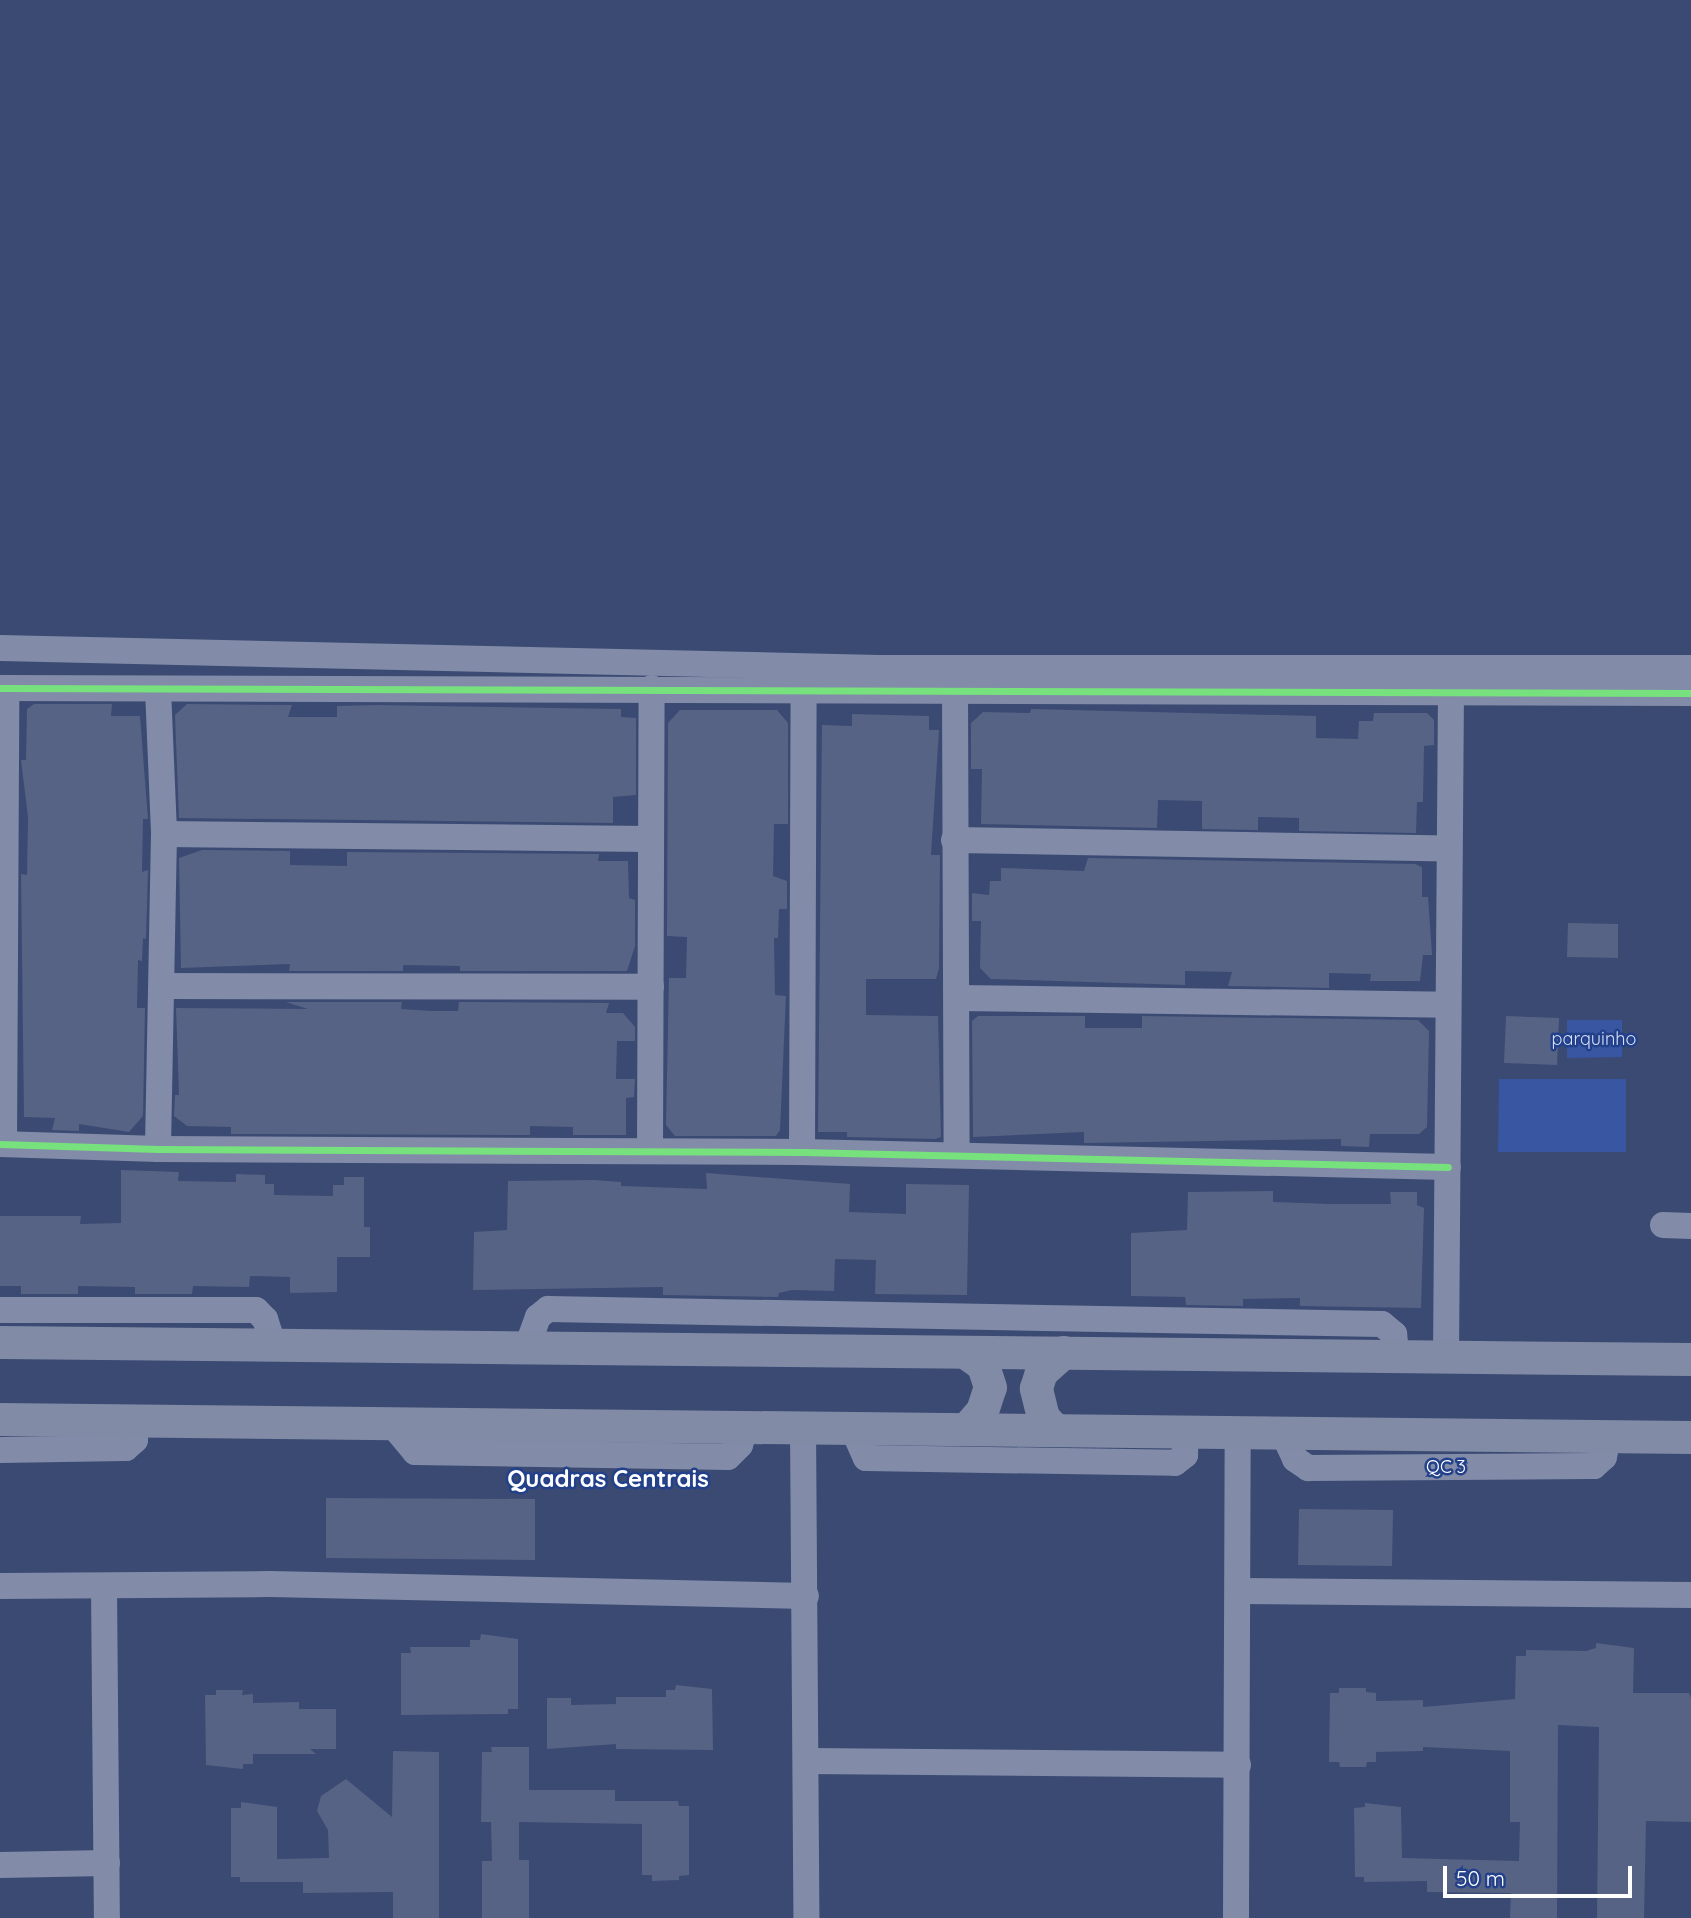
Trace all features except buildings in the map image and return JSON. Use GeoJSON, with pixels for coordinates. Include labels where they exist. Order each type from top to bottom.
{"type":"FeatureCollection","features":[{"type":"Feature","properties":{"kind":"main road"},"geometry":{"type":"LineString","coordinates":[[0,1342],[273,1343],[968,1354],[1063,1352],[1691,1359]]}},
{"type":"Feature","properties":{"kind":"main road"},"geometry":{"type":"LineString","coordinates":[[1054,1429],[1043,1417],[1036,1388],[1041,1372],[1063,1352]]}},
{"type":"Feature","properties":{"kind":"main road"},"geometry":{"type":"LineString","coordinates":[[967,1428],[982,1411],[990,1387],[983,1365],[968,1354]]}},
{"type":"Feature","properties":{"kind":"main road"},"geometry":{"type":"LineString","coordinates":[[0,1419],[1691,1437]]}},
{"type":"Feature","properties":{"kind":"street"},"geometry":{"type":"LineString","coordinates":[[0,648],[878,668],[1691,668]]}},
{"type":"Feature","properties":{"kind":"street"},"geometry":{"type":"LineString","coordinates":[[1448,1167],[802,1152],[159,1149],[2,1144],[3,688],[1451,690],[1691,693]]}},
{"type":"Feature","properties":{"kind":"street"},"geometry":{"type":"LineString","coordinates":[[650,1150],[649,838],[652,688]]}},
{"type":"Feature","properties":{"kind":"street"},"geometry":{"type":"LineString","coordinates":[[158,689],[164,834],[159,1149]]}},
{"type":"Feature","properties":{"kind":"street"},"geometry":{"type":"LineString","coordinates":[[802,1152],[804,689]]}},
{"type":"Feature","properties":{"kind":"street"},"geometry":{"type":"LineString","coordinates":[[955,689],[957,1155]]}},
{"type":"Feature","properties":{"kind":"street"},"geometry":{"type":"LineString","coordinates":[[1446,1357],[1447,849],[1451,690]]}},
{"type":"Feature","properties":{"kind":"street"},"geometry":{"type":"LineString","coordinates":[[164,834],[649,838]]}},
{"type":"Feature","properties":{"kind":"street"},"geometry":{"type":"LineString","coordinates":[[954,840],[1447,849]]}},
{"type":"Feature","properties":{"kind":"street"},"geometry":{"type":"LineString","coordinates":[[163,986],[651,987]]}},
{"type":"Feature","properties":{"kind":"street"},"geometry":{"type":"LineString","coordinates":[[957,998],[1448,1005]]}},
{"type":"Feature","properties":{"kind":"street"},"geometry":{"type":"LineString","coordinates":[[1663,1226],[1691,1226]]}},
{"type":"Feature","properties":{"kind":"street"},"geometry":{"type":"LineString","coordinates":[[527,1347],[538,1317],[548,1308],[1382,1324],[1394,1334],[1397,1357]]}},
{"type":"Feature","properties":{"kind":"street"},"geometry":{"type":"LineString","coordinates":[[0,1310],[256,1310],[265,1319],[273,1343]]}},
{"type":"Feature","properties":{"kind":"street"},"geometry":{"type":"LineString","coordinates":[[0,1450],[126,1448],[135,1440],[136,1421]]}},
{"type":"Feature","properties":{"kind":"street"},"geometry":{"type":"LineString","coordinates":[[803,1427],[806,1918]]}},
{"type":"Feature","properties":{"kind":"street"},"geometry":{"type":"LineString","coordinates":[[852,1427],[866,1458],[1175,1463],[1185,1455],[1186,1431]]}},
{"type":"Feature","properties":{"kind":"street"},"geometry":{"type":"LineString","coordinates":[[1236,1918],[1238,1433]]}},
{"type":"Feature","properties":{"kind":"street"},"geometry":{"type":"LineString","coordinates":[[0,1586],[270,1584],[806,1596]]}},
{"type":"Feature","properties":{"kind":"street"},"geometry":{"type":"LineString","coordinates":[[104,1587],[107,1918]]}},
{"type":"Feature","properties":{"kind":"street"},"geometry":{"type":"LineString","coordinates":[[1238,1591],[1691,1595]]}},
{"type":"Feature","properties":{"kind":"street"},"geometry":{"type":"LineString","coordinates":[[806,1761],[1238,1765]]}},
{"type":"Feature","properties":{"kind":"street"},"geometry":{"type":"LineString","coordinates":[[0,1865],[107,1863]]}},
{"type":"Feature","properties":{"kind":"green space","name":"parquinho"},"geometry":{"type":"Polygon","coordinates":[[[1567,1020],[1622,1020],[1622,1057],[1567,1058],[1567,1020]]]}},
{"type":"Feature","properties":{"kind":"green space"},"geometry":{"type":"Polygon","coordinates":[[[1499,1079],[1626,1079],[1626,1152],[1498,1152],[1499,1079]]]}},
{"type":"Feature","properties":{"kind":"cycle path"},"geometry":{"type":"LineString","coordinates":[[0,688],[1691,693]]}},
{"type":"Feature","properties":{"kind":"cycle path"},"geometry":{"type":"LineString","coordinates":[[0,1144],[158,1149],[802,1152],[1448,1167]]}},
{"type":"Feature","properties":{"kind":"district","name":"Quadras Centrais"},"geometry":{"type":"Point","coordinates":[608,1479]}}]}
